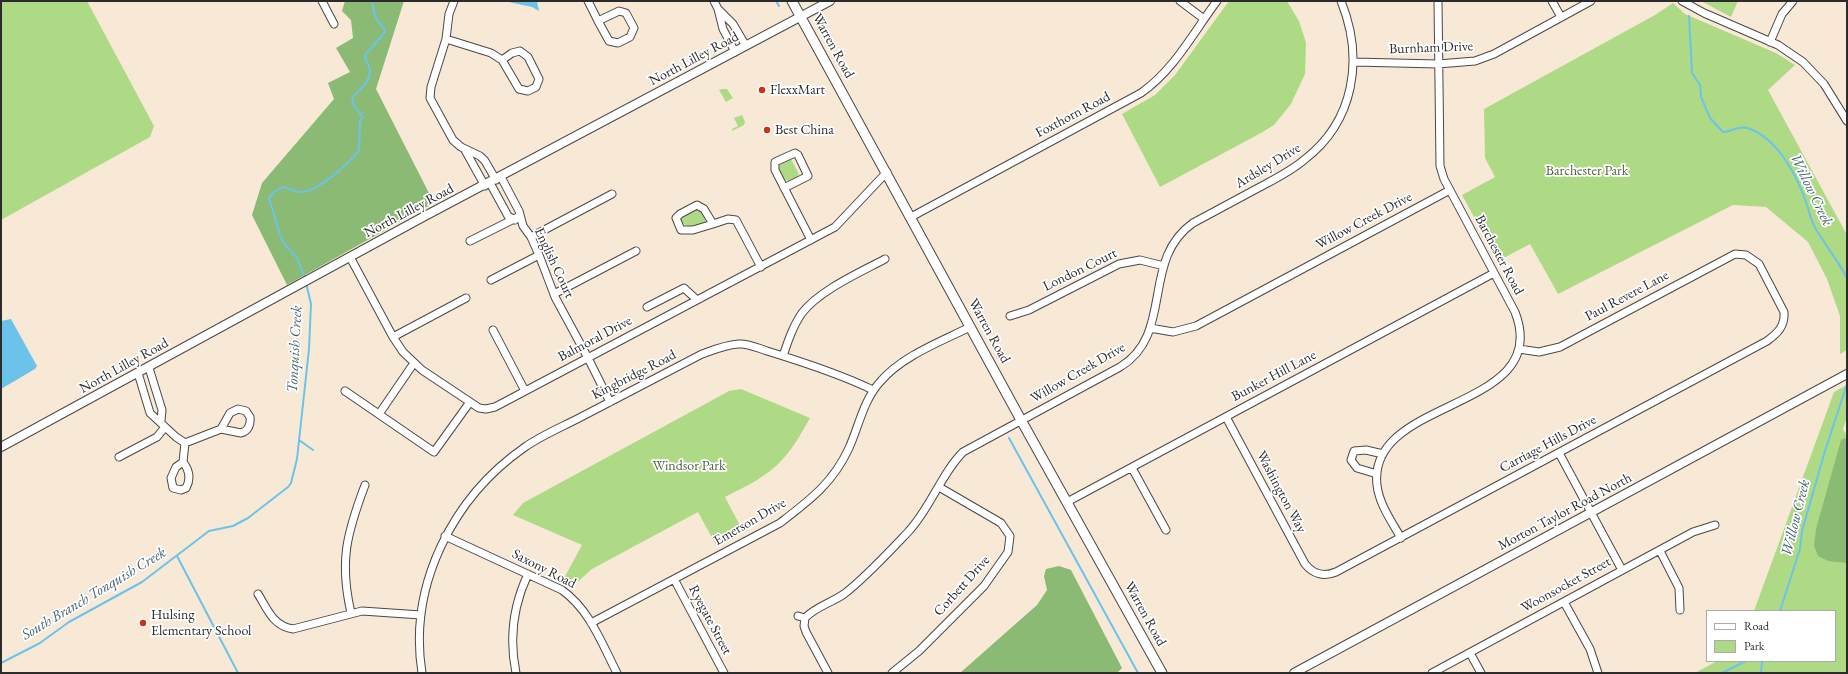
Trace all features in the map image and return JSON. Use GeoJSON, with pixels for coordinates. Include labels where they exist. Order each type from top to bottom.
{"type":"FeatureCollection","features":[{"type":"Feature","properties":{"kind":"main road","name":"Warren Road"},"geometry":{"type":"LineString","coordinates":[[792,1],[912,217],[1021,420],[1162,673]]}},
{"type":"Feature","properties":{"kind":"street"},"geometry":{"type":"LineString","coordinates":[[322,1],[334,24]]}},
{"type":"Feature","properties":{"kind":"street"},"geometry":{"type":"LineString","coordinates":[[454,1],[448,19],[446,39],[431,87],[430,98],[453,140],[465,150],[493,182]]}},
{"type":"Feature","properties":{"kind":"street"},"geometry":{"type":"LineString","coordinates":[[588,1],[598,21],[607,38],[612,42],[622,42],[630,37],[634,28],[628,16],[623,12],[614,13],[598,21]]}},
{"type":"Feature","properties":{"kind":"street"},"geometry":{"type":"LineString","coordinates":[[714,1],[718,9],[722,29],[735,52]]}},
{"type":"Feature","properties":{"kind":"street","name":"North Lilley Road"},"geometry":{"type":"LineString","coordinates":[[1,448],[350,257],[830,1]]}},
{"type":"Feature","properties":{"kind":"street"},"geometry":{"type":"LineString","coordinates":[[1180,1],[1204,19]]}},
{"type":"Feature","properties":{"kind":"street","name":"Foxthorn Road"},"geometry":{"type":"LineString","coordinates":[[912,217],[1141,93],[1157,81],[1169,68],[1217,1]]}},
{"type":"Feature","properties":{"kind":"street","name":"Ardsley Drive"},"geometry":{"type":"LineString","coordinates":[[1150,328],[1166,256],[1171,244],[1186,228],[1289,171],[1305,160],[1320,146],[1333,128],[1344,109],[1350,87],[1354,62],[1351,32],[1341,1]]}},
{"type":"Feature","properties":{"kind":"street","name":"Barchester Road"},"geometry":{"type":"LineString","coordinates":[[1401,538],[1379,494],[1377,474],[1383,454],[1390,442],[1405,430],[1498,380],[1511,366],[1519,349],[1520,335],[1517,319],[1442,175],[1439,159],[1438,1]]}},
{"type":"Feature","properties":{"kind":"street"},"geometry":{"type":"LineString","coordinates":[[1552,1],[1561,17]]}},
{"type":"Feature","properties":{"kind":"street","name":"Burnham Drive"},"geometry":{"type":"LineString","coordinates":[[1354,62],[1438,64],[1465,63],[1485,58],[1591,1]]}},
{"type":"Feature","properties":{"kind":"street"},"geometry":{"type":"LineString","coordinates":[[1682,1],[1704,13],[1786,50],[1815,72],[1847,120]]}},
{"type":"Feature","properties":{"kind":"street"},"geometry":{"type":"LineString","coordinates":[[1770,42],[1782,14],[1793,1]]}},
{"type":"Feature","properties":{"kind":"street"},"geometry":{"type":"LineString","coordinates":[[718,9],[733,24],[746,46]]}},
{"type":"Feature","properties":{"kind":"street"},"geometry":{"type":"LineString","coordinates":[[446,39],[491,53],[502,60],[519,89],[528,91],[536,87],[538,83],[537,74],[525,54],[516,52],[502,60]]}},
{"type":"Feature","properties":{"kind":"street"},"geometry":{"type":"LineString","coordinates":[[465,150],[480,156],[485,161],[508,216],[517,217]]}},
{"type":"Feature","properties":{"kind":"street"},"geometry":{"type":"LineString","coordinates":[[784,188],[808,176],[798,155],[795,153],[775,162],[774,166],[784,188],[811,240]]}},
{"type":"Feature","properties":{"kind":"street","name":"Balmoral Drive"},"geometry":{"type":"LineString","coordinates":[[350,257],[392,337],[403,352],[414,363],[470,402],[482,409],[492,409],[589,360],[697,300],[835,227],[887,172]]}},
{"type":"Feature","properties":{"kind":"street","name":"English Court"},"geometry":{"type":"LineString","coordinates":[[493,182],[531,237],[540,256],[554,294],[610,402]]}},
{"type":"Feature","properties":{"kind":"street","name":"Willow Creek Drive"},"geometry":{"type":"LineString","coordinates":[[828,673],[806,632],[802,617],[844,594],[916,524],[956,460],[964,452],[1127,363],[1136,356],[1144,343],[1150,328],[1173,332],[1196,326],[1450,190]]}},
{"type":"Feature","properties":{"kind":"street"},"geometry":{"type":"LineString","coordinates":[[531,237],[612,194]]}},
{"type":"Feature","properties":{"kind":"street"},"geometry":{"type":"LineString","coordinates":[[713,224],[704,209],[697,205],[680,214],[676,218],[676,222],[682,230],[693,230],[713,224],[728,219],[736,220],[761,267]]}},
{"type":"Feature","properties":{"kind":"street"},"geometry":{"type":"LineString","coordinates":[[470,241],[517,217]]}},
{"type":"Feature","properties":{"kind":"street"},"geometry":{"type":"LineString","coordinates":[[554,294],[636,251]]}},
{"type":"Feature","properties":{"kind":"street","name":"Paul Revere Lane"},"geometry":{"type":"LineString","coordinates":[[1519,349],[1539,352],[1560,347],[1725,258],[1735,254],[1746,255]]}},
{"type":"Feature","properties":{"kind":"street","name":"Carriage Hills Drive"},"geometry":{"type":"LineString","coordinates":[[1319,574],[1328,575],[1336,572],[1401,538],[1767,341],[1777,334],[1784,317],[1783,309],[1759,264],[1746,255]]}},
{"type":"Feature","properties":{"kind":"street"},"geometry":{"type":"LineString","coordinates":[[491,280],[540,256]]}},
{"type":"Feature","properties":{"kind":"street"},"geometry":{"type":"LineString","coordinates":[[783,356],[796,323],[808,306],[831,289],[885,259]]}},
{"type":"Feature","properties":{"kind":"street","name":"London Court"},"geometry":{"type":"LineString","coordinates":[[1010,316],[1029,310],[1119,264],[1140,260],[1164,266]]}},
{"type":"Feature","properties":{"kind":"street","name":"Bunker Hill Lane"},"geometry":{"type":"LineString","coordinates":[[1068,502],[1494,273]]}},
{"type":"Feature","properties":{"kind":"street"},"geometry":{"type":"LineString","coordinates":[[647,307],[684,288],[697,300]]}},
{"type":"Feature","properties":{"kind":"street"},"geometry":{"type":"LineString","coordinates":[[392,337],[466,298]]}},
{"type":"Feature","properties":{"kind":"street","name":"Emerson Drive"},"geometry":{"type":"LineString","coordinates":[[591,623],[780,523],[823,489],[844,460],[864,407],[873,390],[885,376],[901,363],[970,327]]}},
{"type":"Feature","properties":{"kind":"street"},"geometry":{"type":"LineString","coordinates":[[493,330],[525,392]]}},
{"type":"Feature","properties":{"kind":"street","name":"Kingbridge Road"},"geometry":{"type":"LineString","coordinates":[[422,673],[420,650],[421,615],[430,573],[445,536],[463,507],[481,486],[524,447],[702,354],[738,344],[748,345],[783,356],[858,383],[873,390]]}},
{"type":"Feature","properties":{"kind":"street"},"geometry":{"type":"LineString","coordinates":[[379,414],[414,363]]}},
{"type":"Feature","properties":{"kind":"street"},"geometry":{"type":"LineString","coordinates":[[119,457],[157,437],[163,424],[162,410],[149,368]]}},
{"type":"Feature","properties":{"kind":"street"},"geometry":{"type":"LineString","coordinates":[[138,373],[150,413],[185,443]]}},
{"type":"Feature","properties":{"kind":"street","name":"Morton Taylor Road North"},"geometry":{"type":"LineString","coordinates":[[1294,673],[1847,374]]}},
{"type":"Feature","properties":{"kind":"street"},"geometry":{"type":"LineString","coordinates":[[345,391],[434,452],[470,402]]}},
{"type":"Feature","properties":{"kind":"street","name":"Washington Way"},"geometry":{"type":"LineString","coordinates":[[1226,417],[1305,564],[1312,571],[1319,574]]}},
{"type":"Feature","properties":{"kind":"street"},"geometry":{"type":"LineString","coordinates":[[185,443],[220,429]]}},
{"type":"Feature","properties":{"kind":"street"},"geometry":{"type":"LineString","coordinates":[[183,462],[185,443]]}},
{"type":"Feature","properties":{"kind":"street"},"geometry":{"type":"LineString","coordinates":[[1377,474],[1357,468],[1351,460],[1354,451],[1366,450],[1383,454]]}},
{"type":"Feature","properties":{"kind":"street"},"geometry":{"type":"LineString","coordinates":[[1559,453],[1622,570]]}},
{"type":"Feature","properties":{"kind":"street"},"geometry":{"type":"LineString","coordinates":[[1132,468],[1166,530]]}},
{"type":"Feature","properties":{"kind":"street"},"geometry":{"type":"LineString","coordinates":[[351,613],[345,581],[346,548],[351,522],[365,485]]}},
{"type":"Feature","properties":{"kind":"street","name":"Corbett Drive"},"geometry":{"type":"LineString","coordinates":[[892,673],[919,651],[984,586],[1008,552],[1010,536],[1001,523],[939,488]]}},
{"type":"Feature","properties":{"kind":"street","name":"Woonsocket Street"},"geometry":{"type":"LineString","coordinates":[[1432,673],[1694,532],[1715,525]]}},
{"type":"Feature","properties":{"kind":"street","name":"Saxony Road"},"geometry":{"type":"LineString","coordinates":[[445,536],[528,574],[570,596],[581,606],[617,673]]}},
{"type":"Feature","properties":{"kind":"street"},"geometry":{"type":"LineString","coordinates":[[1660,551],[1679,588],[1680,610]]}},
{"type":"Feature","properties":{"kind":"street"},"geometry":{"type":"LineString","coordinates":[[516,673],[513,652],[513,626],[522,587],[528,574]]}},
{"type":"Feature","properties":{"kind":"street","name":"Ryegate Street"},"geometry":{"type":"LineString","coordinates":[[674,579],[724,673]]}},
{"type":"Feature","properties":{"kind":"street"},"geometry":{"type":"LineString","coordinates":[[258,594],[274,620],[286,628],[300,628],[351,613],[373,611],[421,615]]}},
{"type":"Feature","properties":{"kind":"street"},"geometry":{"type":"LineString","coordinates":[[1564,602],[1590,649],[1598,673]]}},
{"type":"Feature","properties":{"kind":"street"},"geometry":{"type":"LineString","coordinates":[[1470,653],[1480,673]]}},
{"type":"Feature","properties":{"kind":"green space"},"geometry":{"type":"Polygon","coordinates":[[[1,1],[87,1],[154,126],[150,137],[1,220],[1,1]]]}},
{"type":"Feature","properties":{"kind":"green space"},"geometry":{"type":"Polygon","coordinates":[[[345,1],[404,1],[376,89],[434,203],[287,285],[252,215],[262,183],[334,99],[328,83],[350,72],[336,48],[353,38],[351,20],[342,11],[345,1]]]}},
{"type":"Feature","properties":{"kind":"green space"},"geometry":{"type":"Polygon","coordinates":[[[1229,1],[1287,1],[1299,21],[1306,43],[1305,74],[1291,104],[1274,125],[1160,187],[1122,114],[1155,95],[1175,75],[1229,1]]]}},
{"type":"Feature","properties":{"kind":"green space"},"geometry":{"type":"Polygon","coordinates":[[[1701,1],[1738,1],[1731,17],[1701,1]]]}},
{"type":"Feature","properties":{"kind":"green space","name":"Barchester Park"},"geometry":{"type":"Polygon","coordinates":[[[1673,3],[1685,14],[1776,53],[1795,65],[1768,90],[1847,235],[1847,350],[1840,354],[1840,316],[1827,279],[1808,242],[1766,207],[1733,205],[1558,294],[1530,244],[1498,261],[1462,195],[1495,177],[1485,158],[1484,109],[1655,15],[1673,3]]]}},
{"type":"Feature","properties":{"kind":"green space"},"geometry":{"type":"Polygon","coordinates":[[[727,89],[733,98],[726,102],[719,90],[727,89]]]}},
{"type":"Feature","properties":{"kind":"green space"},"geometry":{"type":"Polygon","coordinates":[[[742,115],[745,122],[744,125],[732,131],[732,129],[738,126],[734,118],[742,115]]]}},
{"type":"Feature","properties":{"kind":"green space"},"geometry":{"type":"Polygon","coordinates":[[[791,159],[799,174],[797,177],[788,181],[784,179],[778,167],[791,159]]]}},
{"type":"Feature","properties":{"kind":"green space"},"geometry":{"type":"Polygon","coordinates":[[[693,209],[700,209],[706,218],[705,222],[699,225],[685,225],[680,221],[682,215],[693,209]]]}},
{"type":"Feature","properties":{"kind":"green space"},"geometry":{"type":"Polygon","coordinates":[[[1847,385],[1847,417],[1843,429],[1847,436],[1847,673],[1695,673],[1715,662],[1836,662],[1836,610],[1754,610],[1834,392],[1847,385]]]}},
{"type":"Feature","properties":{"kind":"green space","name":"Windsor Park"},"geometry":{"type":"Polygon","coordinates":[[[741,389],[810,418],[794,445],[776,466],[755,481],[725,497],[743,531],[716,545],[698,512],[592,569],[574,585],[563,580],[582,545],[513,515],[523,503],[729,391],[741,389]]]}},
{"type":"Feature","properties":{"kind":"green space"},"geometry":{"type":"Polygon","coordinates":[[[1845,438],[1847,441],[1847,563],[1828,561],[1818,556],[1814,546],[1816,529],[1841,440],[1845,438]]]}},
{"type":"Feature","properties":{"kind":"green space"},"geometry":{"type":"Polygon","coordinates":[[[1059,566],[1071,570],[1122,668],[1117,673],[960,673],[1037,605],[1047,590],[1044,576],[1046,569],[1059,566]]]}},
{"type":"Feature","properties":{"kind":"water"},"geometry":{"type":"Polygon","coordinates":[[[504,1],[537,1],[539,11],[532,7],[504,1]]]}},
{"type":"Feature","properties":{"kind":"water"},"geometry":{"type":"Polygon","coordinates":[[[11,319],[37,366],[35,369],[1,389],[1,321],[11,319]]]}},
{"type":"Feature","properties":{"kind":"waterway","name":"Tonquish Creek"},"geometry":{"type":"LineString","coordinates":[[305,278],[297,258],[281,238],[269,198],[274,192],[283,187],[301,192],[308,191],[316,187],[333,176],[355,156],[359,150],[360,121],[363,117],[354,106],[352,98],[368,79],[370,69],[365,55],[385,32],[384,28],[375,16],[372,1]]}},
{"type":"Feature","properties":{"kind":"waterway"},"geometry":{"type":"LineString","coordinates":[[776,1],[779,6]]}},
{"type":"Feature","properties":{"kind":"waterway","name":"Willow Creek"},"geometry":{"type":"LineString","coordinates":[[1689,16],[1692,73],[1700,85],[1701,97],[1710,118],[1723,132],[1744,127],[1758,133],[1778,150],[1793,172],[1814,226],[1847,278]]}},
{"type":"Feature","properties":{"kind":"waterway","name":"Tonquish Creek"},"geometry":{"type":"LineString","coordinates":[[1,663],[40,643],[69,622],[142,582],[209,531],[233,526],[248,518],[288,487],[291,483],[297,459],[309,349],[311,304],[306,283]]}},
{"type":"Feature","properties":{"kind":"waterway","name":"Willow Creek"},"geometry":{"type":"LineString","coordinates":[[1780,610],[1800,549],[1802,531],[1825,451],[1847,384]]}},
{"type":"Feature","properties":{"kind":"waterway"},"geometry":{"type":"LineString","coordinates":[[1009,438],[1138,673]]}},
{"type":"Feature","properties":{"kind":"waterway"},"geometry":{"type":"LineString","coordinates":[[299,440],[313,450]]}},
{"type":"Feature","properties":{"kind":"waterway"},"geometry":{"type":"LineString","coordinates":[[177,556],[238,673]]}},
{"type":"Feature","properties":{"kind":"waterway","name":"Willow Creek"},"geometry":{"type":"LineString","coordinates":[[1722,673],[1744,662]]}},
{"type":"Feature","properties":{"kind":"waterway"},"geometry":{"type":"LineString","coordinates":[[1761,673],[1762,662]]}},
{"type":"Feature","properties":{"kind":"place","name":"FlexxMart"},"geometry":{"type":"Point","coordinates":[762,90]}},
{"type":"Feature","properties":{"kind":"place","name":"Best China"},"geometry":{"type":"Point","coordinates":[767,130]}},
{"type":"Feature","properties":{"kind":"place","name":"Hulsing Elementary School"},"geometry":{"type":"Point","coordinates":[143,623]}},
{"type":"Feature","properties":{"kind":"water label","name":"South Branch Tonquish Creek"},"geometry":{"type":"Point","coordinates":[94,594]}}]}
